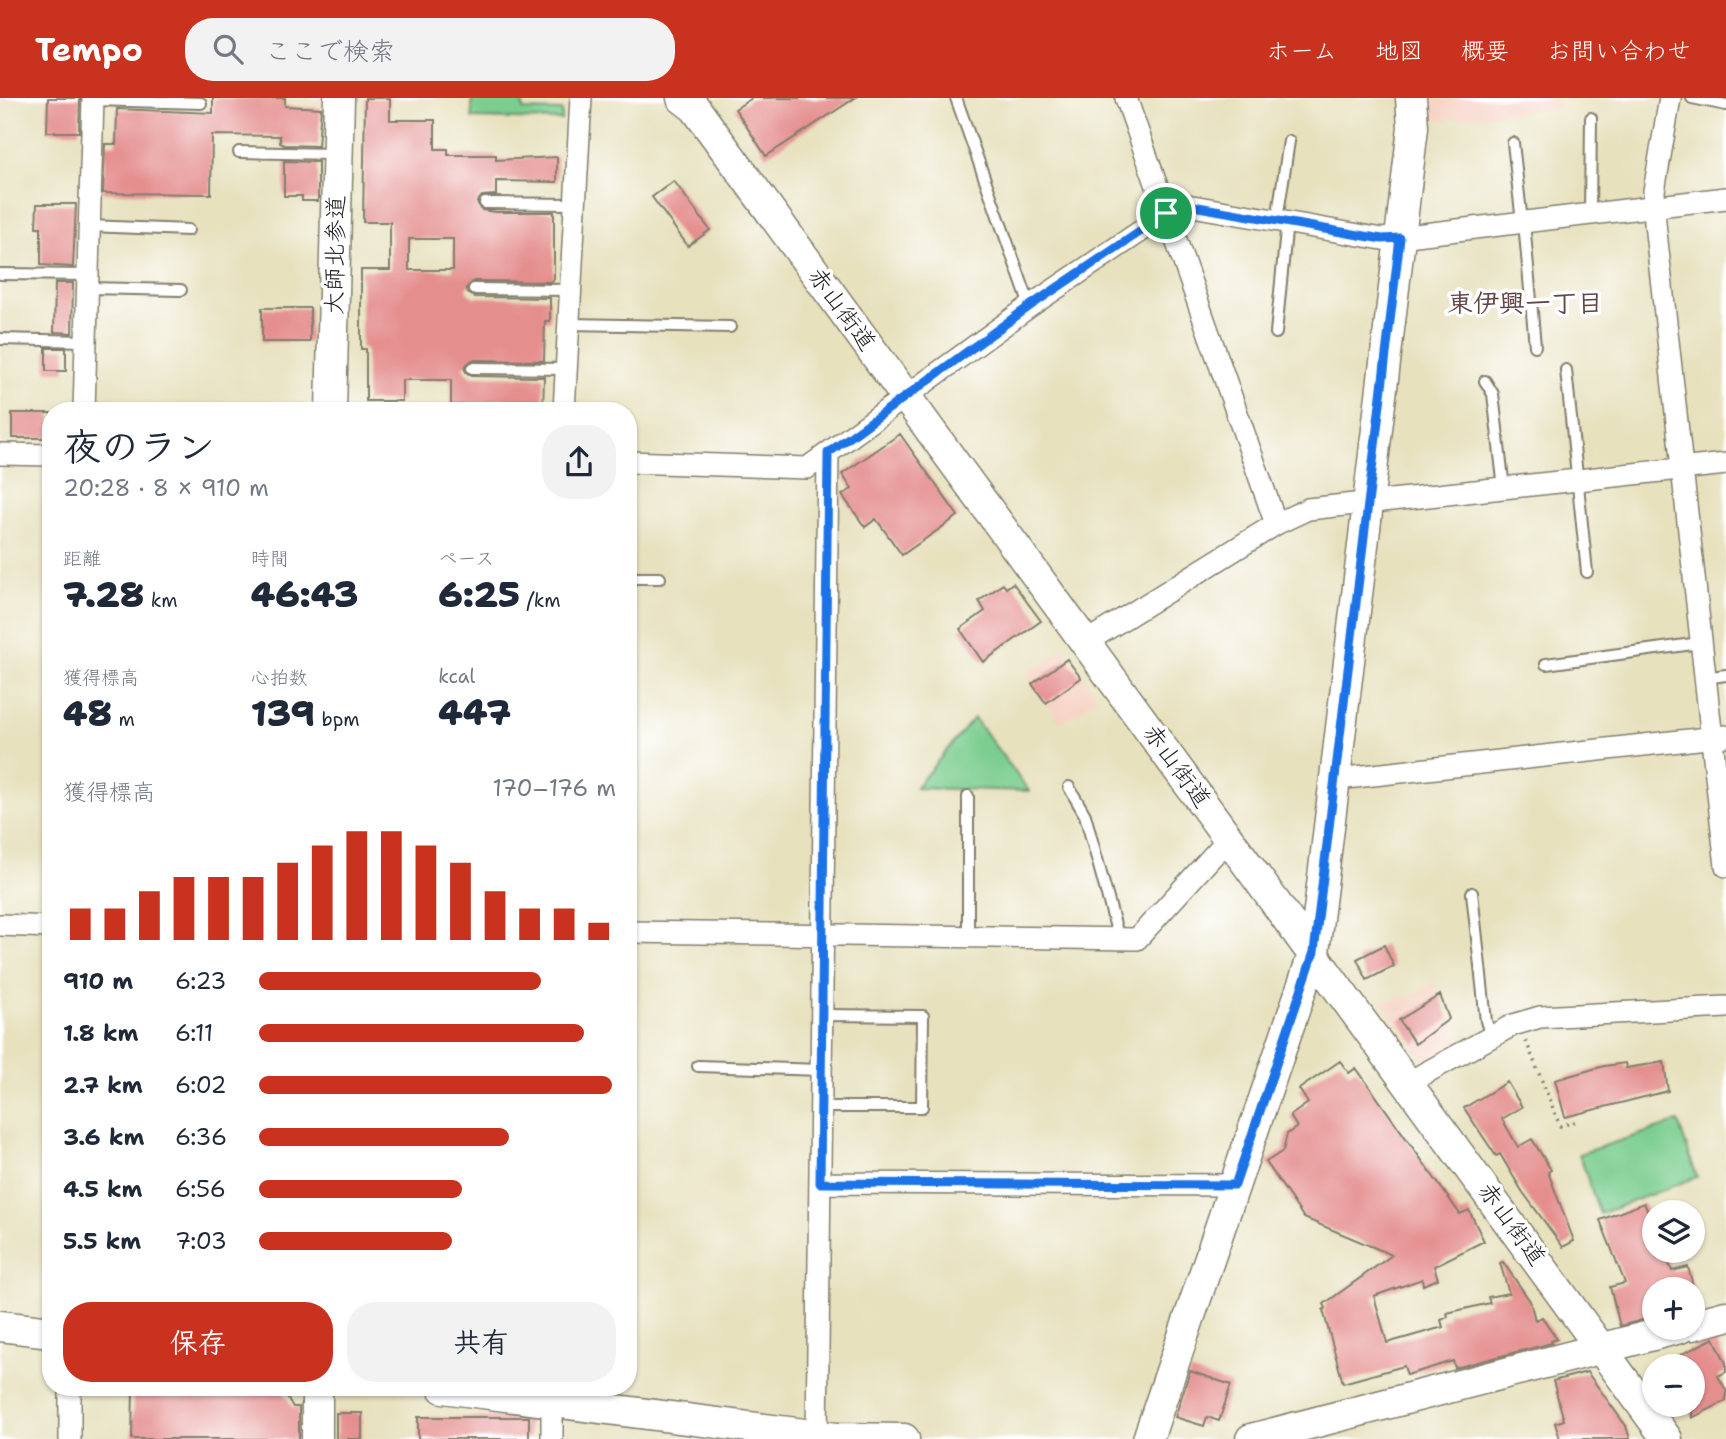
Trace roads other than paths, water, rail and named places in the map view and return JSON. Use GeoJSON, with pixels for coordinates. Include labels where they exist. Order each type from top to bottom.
{"type":"FeatureCollection","features":[{"type":"Feature","properties":{"kind":"street","name":"大師北参道"},"geometry":{"type":"LineString","coordinates":[[331,402],[339,98]]}},
{"type":"Feature","properties":{"kind":"street"},"geometry":{"type":"LineString","coordinates":[[564,402],[581,98]]}},
{"type":"Feature","properties":{"kind":"street"},"geometry":{"type":"LineString","coordinates":[[1126,98],[1276,524]]}},
{"type":"Feature","properties":{"kind":"street"},"geometry":{"type":"LineString","coordinates":[[1149,1439],[1314,952],[1337,779],[1413,127],[1412,98]]}},
{"type":"Feature","properties":{"kind":"street"},"geometry":{"type":"LineString","coordinates":[[1670,98],[1654,207],[1704,678],[1719,737],[1726,866]]}},
{"type":"Feature","properties":{"kind":"street"},"geometry":{"type":"LineString","coordinates":[[84,402],[93,99]]}},
{"type":"Feature","properties":{"kind":"street","name":"赤山街道"},"geometry":{"type":"LineString","coordinates":[[696,101],[905,396],[1409,1082],[1667,1439]]}},
{"type":"Feature","properties":{"kind":"street"},"geometry":{"type":"LineString","coordinates":[[637,462],[807,468],[1030,306],[1181,204],[1382,239],[1726,198]]}},
{"type":"Feature","properties":{"kind":"street"},"geometry":{"type":"LineString","coordinates":[[817,1436],[828,453]]}},
{"type":"Feature","properties":{"kind":"street"},"geometry":{"type":"LineString","coordinates":[[0,454],[42,455]]}},
{"type":"Feature","properties":{"kind":"street"},"geometry":{"type":"LineString","coordinates":[[1086,642],[1276,524],[1308,509],[1726,464]]}},
{"type":"Feature","properties":{"kind":"street"},"geometry":{"type":"LineString","coordinates":[[1337,779],[1719,737]]}},
{"type":"Feature","properties":{"kind":"street"},"geometry":{"type":"LineString","coordinates":[[637,932],[1137,939],[1229,838]]}},
{"type":"Feature","properties":{"kind":"street"},"geometry":{"type":"LineString","coordinates":[[0,925],[42,927]]}},
{"type":"Feature","properties":{"kind":"street"},"geometry":{"type":"LineString","coordinates":[[1409,1082],[1519,1022],[1540,1017],[1726,1007]]}},
{"type":"Feature","properties":{"kind":"street"},"geometry":{"type":"LineString","coordinates":[[820,1183],[1235,1185]]}},
{"type":"Feature","properties":{"kind":"street"},"geometry":{"type":"LineString","coordinates":[[1705,1322],[1726,1316]]}},
{"type":"Feature","properties":{"kind":"street"},"geometry":{"type":"LineString","coordinates":[[0,1326],[42,1331]]}},
{"type":"Feature","properties":{"kind":"street"},"geometry":{"type":"LineString","coordinates":[[1251,1439],[1642,1338]]}},
{"type":"Feature","properties":{"kind":"street"},"geometry":{"type":"LineString","coordinates":[[70,1396],[70,1439]]}},
{"type":"Feature","properties":{"kind":"street"},"geometry":{"type":"LineString","coordinates":[[317,1396],[317,1439]]}},
{"type":"Feature","properties":{"kind":"street"},"geometry":{"type":"LineString","coordinates":[[552,1396],[552,1439]]}},
{"type":"Feature","properties":{"kind":"street"},"geometry":{"type":"LineString","coordinates":[[558,1396],[817,1436],[904,1439]]}},
{"type":"Feature","properties":{"kind":"lane"},"geometry":{"type":"LineString","coordinates":[[956,98],[1030,306]]}},
{"type":"Feature","properties":{"kind":"lane"},"geometry":{"type":"LineString","coordinates":[[1692,98],[1726,105]]}},
{"type":"Feature","properties":{"kind":"lane"},"geometry":{"type":"LineString","coordinates":[[93,99],[201,103]]}},
{"type":"Feature","properties":{"kind":"lane"},"geometry":{"type":"LineString","coordinates":[[1590,214],[1591,118]]}},
{"type":"Feature","properties":{"kind":"lane"},"geometry":{"type":"LineString","coordinates":[[1276,333],[1289,141]]}},
{"type":"Feature","properties":{"kind":"lane"},"geometry":{"type":"LineString","coordinates":[[1513,143],[1535,346]]}},
{"type":"Feature","properties":{"kind":"lane"},"geometry":{"type":"LineString","coordinates":[[239,152],[337,154]]}},
{"type":"Feature","properties":{"kind":"lane"},"geometry":{"type":"LineString","coordinates":[[485,203],[574,204]]}},
{"type":"Feature","properties":{"kind":"lane"},"geometry":{"type":"LineString","coordinates":[[89,226],[188,230]]}},
{"type":"Feature","properties":{"kind":"lane"},"geometry":{"type":"LineString","coordinates":[[0,274],[181,290]]}},
{"type":"Feature","properties":{"kind":"lane"},"geometry":{"type":"LineString","coordinates":[[474,289],[571,290]]}},
{"type":"Feature","properties":{"kind":"lane"},"geometry":{"type":"LineString","coordinates":[[569,324],[730,327]]}},
{"type":"Feature","properties":{"kind":"lane"},"geometry":{"type":"LineString","coordinates":[[0,339],[86,341]]}},
{"type":"Feature","properties":{"kind":"lane"},"geometry":{"type":"LineString","coordinates":[[472,368],[566,369]]}},
{"type":"Feature","properties":{"kind":"lane"},"geometry":{"type":"LineString","coordinates":[[1566,370],[1587,572]]}},
{"type":"Feature","properties":{"kind":"lane"},"geometry":{"type":"LineString","coordinates":[[1485,381],[1493,394],[1504,489]]}},
{"type":"Feature","properties":{"kind":"lane"},"geometry":{"type":"LineString","coordinates":[[637,578],[660,578]]}},
{"type":"Feature","properties":{"kind":"lane"},"geometry":{"type":"LineString","coordinates":[[1546,664],[1700,643]]}},
{"type":"Feature","properties":{"kind":"lane"},"geometry":{"type":"LineString","coordinates":[[1704,678],[1726,675]]}},
{"type":"Feature","properties":{"kind":"lane"},"geometry":{"type":"LineString","coordinates":[[1069,788],[1085,815],[1119,939]]}},
{"type":"Feature","properties":{"kind":"lane"},"geometry":{"type":"LineString","coordinates":[[968,796],[968,938]]}},
{"type":"Feature","properties":{"kind":"lane"},"geometry":{"type":"LineString","coordinates":[[1472,893],[1486,1021],[1491,1036]]}},
{"type":"Feature","properties":{"kind":"lane"},"geometry":{"type":"LineString","coordinates":[[821,1107],[922,1107],[923,1016],[822,1014]]}},
{"type":"Feature","properties":{"kind":"lane"},"geometry":{"type":"LineString","coordinates":[[698,1066],[821,1070]]}},
{"type":"Feature","properties":{"kind":"district","name":"東伊興一丁目"},"geometry":{"type":"Point","coordinates":[1525,303]}}]}
